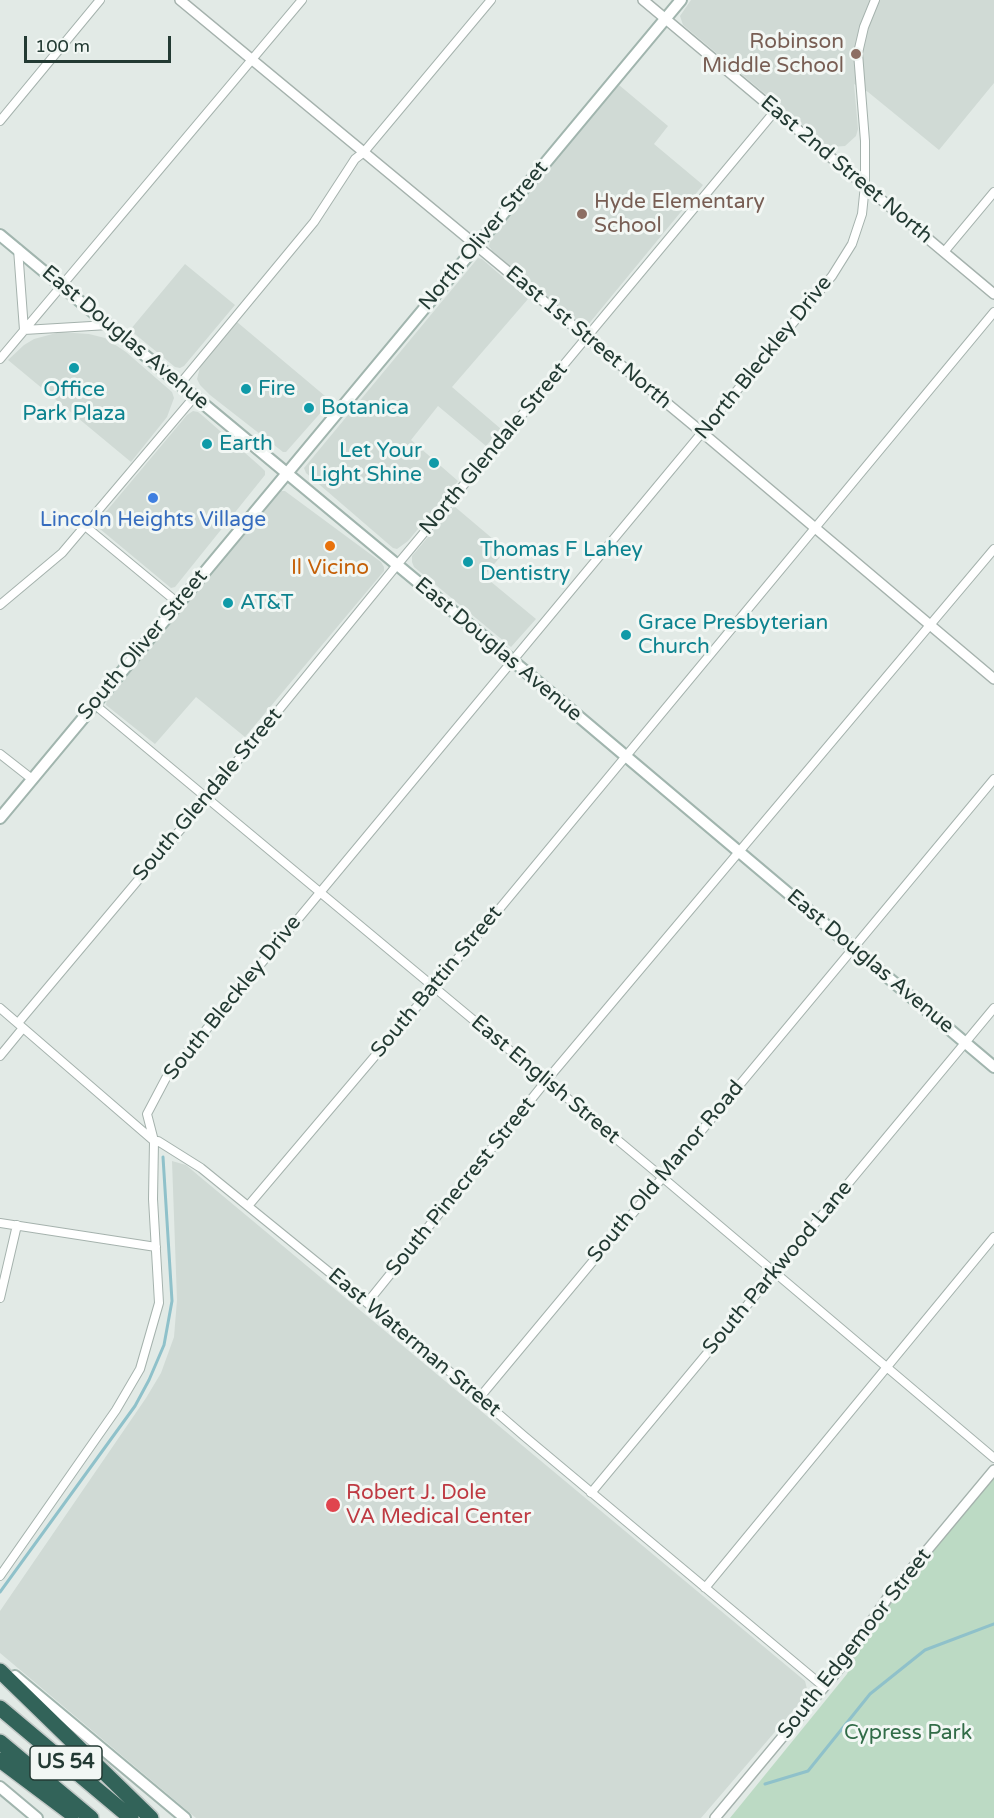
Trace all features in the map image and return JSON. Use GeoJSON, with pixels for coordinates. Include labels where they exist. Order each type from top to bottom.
{"type":"FeatureCollection","features":[{"type":"Feature","properties":{"kind":"highway"},"geometry":{"type":"LineString","coordinates":[[0,1671],[151,1818]]}},
{"type":"Feature","properties":{"kind":"highway","name":"US 54"},"geometry":{"type":"LineString","coordinates":[[0,1708],[131,1818]]}},
{"type":"Feature","properties":{"kind":"highway","name":"US 54"},"geometry":{"type":"LineString","coordinates":[[0,1742],[91,1818]]}},
{"type":"Feature","properties":{"kind":"highway"},"geometry":{"type":"LineString","coordinates":[[0,1760],[77,1818]]}},
{"type":"Feature","properties":{"kind":"main road","name":"North Oliver Street"},"geometry":{"type":"LineString","coordinates":[[286,472],[681,0]]}},
{"type":"Feature","properties":{"kind":"main road","name":"East Douglas Avenue"},"geometry":{"type":"LineString","coordinates":[[0,235],[513,661],[994,1067]]}},
{"type":"Feature","properties":{"kind":"main road","name":"South Oliver Street"},"geometry":{"type":"LineString","coordinates":[[0,818],[286,472]]}},
{"type":"Feature","properties":{"kind":"main road"},"geometry":{"type":"LineString","coordinates":[[0,1664],[185,1818]]}},
{"type":"Feature","properties":{"kind":"main road"},"geometry":{"type":"LineString","coordinates":[[0,1787],[37,1818]]}},
{"type":"Feature","properties":{"kind":"street"},"geometry":{"type":"LineString","coordinates":[[0,121],[100,0]]}},
{"type":"Feature","properties":{"kind":"street","name":"East 1st Street North"},"geometry":{"type":"LineString","coordinates":[[180,0],[588,337],[994,679]]}},
{"type":"Feature","properties":{"kind":"street"},"geometry":{"type":"LineString","coordinates":[[0,359],[302,0]]}},
{"type":"Feature","properties":{"kind":"street"},"geometry":{"type":"LineString","coordinates":[[180,384],[314,222],[355,159],[364,152],[491,0]]}},
{"type":"Feature","properties":{"kind":"street","name":"East 2nd Street North"},"geometry":{"type":"LineString","coordinates":[[643,0],[994,294]]}},
{"type":"Feature","properties":{"kind":"street","name":"North Bleckley Drive"},"geometry":{"type":"LineString","coordinates":[[513,661],[832,276],[852,244],[862,214],[865,185],[858,53],[864,27],[875,0]]}},
{"type":"Feature","properties":{"kind":"street","name":"North Glendale Street"},"geometry":{"type":"LineString","coordinates":[[397,565],[775,111]]}},
{"type":"Feature","properties":{"kind":"street"},"geometry":{"type":"LineString","coordinates":[[944,252],[994,192]]}},
{"type":"Feature","properties":{"kind":"street"},"geometry":{"type":"LineString","coordinates":[[18,249],[24,330]]}},
{"type":"Feature","properties":{"kind":"street","name":"South Battin Street"},"geometry":{"type":"LineString","coordinates":[[248,1206],[434,987],[994,312]]}},
{"type":"Feature","properties":{"kind":"street"},"geometry":{"type":"LineString","coordinates":[[24,330],[108,325]]}},
{"type":"Feature","properties":{"kind":"street"},"geometry":{"type":"LineString","coordinates":[[0,605],[62,553],[195,396]]}},
{"type":"Feature","properties":{"kind":"street"},"geometry":{"type":"LineString","coordinates":[[85,526],[178,603]]}},
{"type":"Feature","properties":{"kind":"street","name":"South Pinecrest Street"},"geometry":{"type":"LineString","coordinates":[[367,1302],[546,1081],[994,549]]}},
{"type":"Feature","properties":{"kind":"street","name":"South Glendale Street"},"geometry":{"type":"LineString","coordinates":[[0,1056],[21,1025],[397,565]]}},
{"type":"Feature","properties":{"kind":"street","name":"South Bleckley Drive"},"geometry":{"type":"LineString","coordinates":[[0,1576],[116,1410],[140,1369],[159,1303],[153,1199],[154,1141],[147,1114],[166,1078],[319,891],[513,661]]}},
{"type":"Feature","properties":{"kind":"street","name":"East English Street"},"geometry":{"type":"LineString","coordinates":[[94,704],[662,1177],[994,1458]]}},
{"type":"Feature","properties":{"kind":"street"},"geometry":{"type":"LineString","coordinates":[[0,754],[32,779]]}},
{"type":"Feature","properties":{"kind":"street","name":"South Old Manor Road"},"geometry":{"type":"LineString","coordinates":[[480,1397],[994,779]]}},
{"type":"Feature","properties":{"kind":"street","name":"East Waterman Street"},"geometry":{"type":"LineString","coordinates":[[0,1008],[154,1141],[158,1141],[201,1168],[367,1302],[824,1688]]}},
{"type":"Feature","properties":{"kind":"street","name":"South Parkwood Lane"},"geometry":{"type":"LineString","coordinates":[[591,1493],[994,1008]]}},
{"type":"Feature","properties":{"kind":"street"},"geometry":{"type":"LineString","coordinates":[[0,1222],[156,1247]]}},
{"type":"Feature","properties":{"kind":"street"},"geometry":{"type":"LineString","coordinates":[[0,1298],[17,1225]]}},
{"type":"Feature","properties":{"kind":"street"},"geometry":{"type":"LineString","coordinates":[[705,1588],[994,1237]]}},
{"type":"Feature","properties":{"kind":"street","name":"South Edgemoor Street"},"geometry":{"type":"LineString","coordinates":[[715,1818],[824,1688],[889,1596],[994,1470]]}},
{"type":"Feature","properties":{"kind":"shaded area","name":"Robinson Middle School"},"geometry":{"type":"Polygon","coordinates":[[[691,0],[994,0],[994,83],[939,150],[868,92],[854,84],[858,129],[856,136],[845,146],[831,147],[683,25],[680,16],[691,0]]]}},
{"type":"Feature","properties":{"kind":"shaded area"},"geometry":{"type":"Polygon","coordinates":[[[619,85],[668,126],[654,144],[703,185],[584,327],[493,252],[489,246],[492,236],[619,85]]]}},
{"type":"Feature","properties":{"kind":"shaded area"},"geometry":{"type":"Polygon","coordinates":[[[478,258],[528,299],[452,387],[501,429],[486,446],[438,406],[411,440],[458,481],[408,541],[397,549],[393,548],[306,473],[304,468],[478,258]]]}},
{"type":"Feature","properties":{"kind":"shaded area"},"geometry":{"type":"Polygon","coordinates":[[[185,264],[235,305],[180,368],[175,367],[130,330],[185,264]]]}},
{"type":"Feature","properties":{"kind":"shaded area"},"geometry":{"type":"Polygon","coordinates":[[[237,322],[331,401],[286,452],[283,452],[210,395],[197,379],[200,367],[237,322]]]}},
{"type":"Feature","properties":{"kind":"shaded area"},"geometry":{"type":"Polygon","coordinates":[[[60,332],[89,334],[105,338],[126,352],[172,392],[174,398],[167,417],[131,462],[8,360],[34,339],[60,332]]]}},
{"type":"Feature","properties":{"kind":"shaded area"},"geometry":{"type":"Polygon","coordinates":[[[193,411],[203,416],[261,467],[265,475],[175,587],[171,588],[100,529],[98,524],[187,415],[193,411]]]}},
{"type":"Feature","properties":{"kind":"shaded area"},"geometry":{"type":"Polygon","coordinates":[[[281,491],[285,491],[381,562],[384,571],[245,737],[196,697],[155,744],[106,705],[107,698],[281,491]]]}},
{"type":"Feature","properties":{"kind":"shaded area"},"geometry":{"type":"Polygon","coordinates":[[[454,506],[506,550],[484,576],[536,619],[511,647],[414,567],[412,556],[454,506]]]}},
{"type":"Feature","properties":{"kind":"shaded area","name":"Robert J. Dole VA Medical Center"},"geometry":{"type":"Polygon","coordinates":[[[172,1161],[186,1165],[805,1681],[807,1689],[804,1698],[701,1818],[196,1818],[0,1653],[0,1611],[146,1398],[161,1373],[174,1337],[177,1300],[172,1161]]]}},
{"type":"Feature","properties":{"kind":"green space","name":"Cypress Park"},"geometry":{"type":"Polygon","coordinates":[[[990,1475],[994,1479],[994,1818],[730,1818],[847,1674],[868,1625],[990,1475]]]}},
{"type":"Feature","properties":{"kind":"waterway"},"geometry":{"type":"LineString","coordinates":[[0,1592],[135,1406],[164,1345],[172,1301],[163,1157]]}},
{"type":"Feature","properties":{"kind":"waterway"},"geometry":{"type":"LineString","coordinates":[[765,1784],[808,1771],[870,1694],[925,1650],[994,1624]]}},
{"type":"Feature","properties":{"kind":"place","name":"Robinson Middle School"},"geometry":{"type":"Point","coordinates":[856,54]}},
{"type":"Feature","properties":{"kind":"place","name":"Hyde Elementary School"},"geometry":{"type":"Point","coordinates":[582,214]}},
{"type":"Feature","properties":{"kind":"place","name":"Office Park Plaza"},"geometry":{"type":"Point","coordinates":[74,368]}},
{"type":"Feature","properties":{"kind":"place","name":"Fire"},"geometry":{"type":"Point","coordinates":[246,389]}},
{"type":"Feature","properties":{"kind":"place","name":"Botanica"},"geometry":{"type":"Point","coordinates":[309,408]}},
{"type":"Feature","properties":{"kind":"place","name":"Earth"},"geometry":{"type":"Point","coordinates":[207,444]}},
{"type":"Feature","properties":{"kind":"place","name":"Let Your Light Shine"},"geometry":{"type":"Point","coordinates":[434,463]}},
{"type":"Feature","properties":{"kind":"place","name":"Lincoln Heights Village"},"geometry":{"type":"Point","coordinates":[153,498]}},
{"type":"Feature","properties":{"kind":"place","name":"Il Vicino"},"geometry":{"type":"Point","coordinates":[330,546]}},
{"type":"Feature","properties":{"kind":"place","name":"Thomas F Lahey Dentistry"},"geometry":{"type":"Point","coordinates":[468,562]}},
{"type":"Feature","properties":{"kind":"place","name":"AT&T"},"geometry":{"type":"Point","coordinates":[228,603]}},
{"type":"Feature","properties":{"kind":"place","name":"Grace Presbyterian Church"},"geometry":{"type":"Point","coordinates":[626,635]}},
{"type":"Feature","properties":{"kind":"place","name":"Robert J. Dole VA Medical Center"},"geometry":{"type":"Point","coordinates":[333,1505]}}]}
